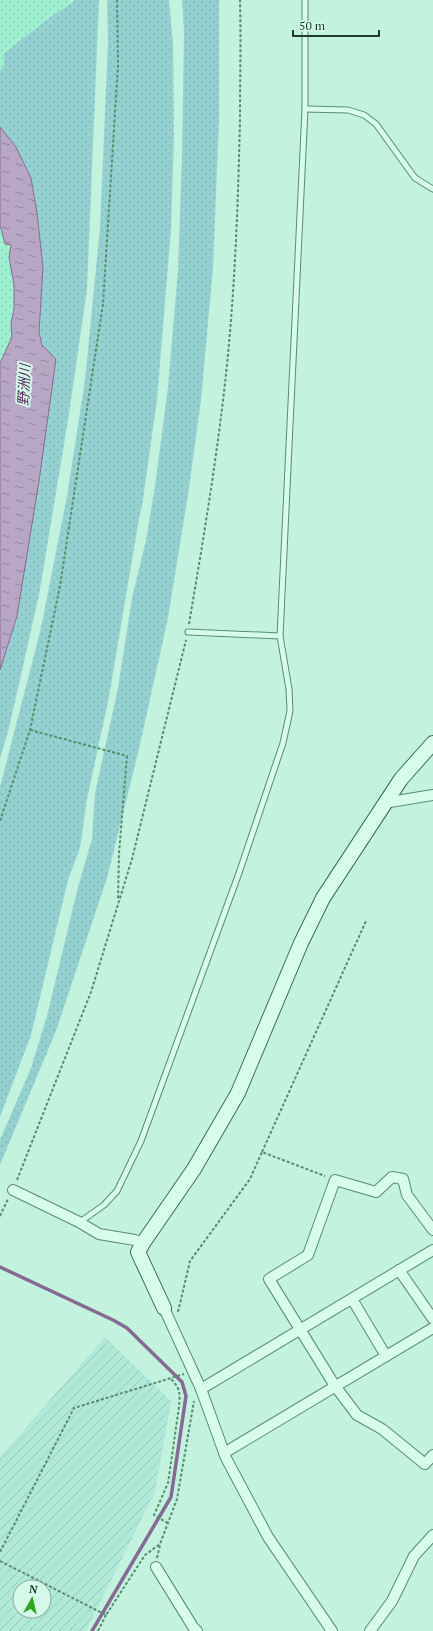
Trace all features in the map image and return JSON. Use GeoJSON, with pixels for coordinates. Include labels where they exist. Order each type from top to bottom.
{"type":"FeatureCollection","features":[{"type":"Feature","properties":{"kind":"street"},"geometry":{"type":"LineString","coordinates":[[332,1631],[268,1537],[224,1452],[201,1389],[138,1252],[194,1169],[238,1093],[301,943],[323,898],[401,779],[433,743]]}},
{"type":"Feature","properties":{"kind":"street"},"geometry":{"type":"LineString","coordinates":[[384,803],[433,795]]}},
{"type":"Feature","properties":{"kind":"street"},"geometry":{"type":"LineString","coordinates":[[433,1230],[407,1195],[403,1179],[392,1177],[376,1192],[335,1180],[308,1255],[269,1279],[335,1386],[357,1415],[382,1429],[425,1464],[433,1455]]}},
{"type":"Feature","properties":{"kind":"street"},"geometry":{"type":"LineString","coordinates":[[13,1190],[79,1222],[99,1234],[135,1240],[143,1243]]}},
{"type":"Feature","properties":{"kind":"street"},"geometry":{"type":"LineString","coordinates":[[201,1389],[433,1250]]}},
{"type":"Feature","properties":{"kind":"street"},"geometry":{"type":"LineString","coordinates":[[399,1270],[433,1319]]}},
{"type":"Feature","properties":{"kind":"street"},"geometry":{"type":"LineString","coordinates":[[352,1299],[386,1356]]}},
{"type":"Feature","properties":{"kind":"street"},"geometry":{"type":"LineString","coordinates":[[224,1452],[433,1328]]}},
{"type":"Feature","properties":{"kind":"street"},"geometry":{"type":"LineString","coordinates":[[370,1631],[392,1601],[414,1556],[433,1535]]}},
{"type":"Feature","properties":{"kind":"street"},"geometry":{"type":"LineString","coordinates":[[156,1567],[193,1627],[197,1631]]}},
{"type":"Feature","properties":{"kind":"lane"},"geometry":{"type":"LineString","coordinates":[[79,1222],[104,1205],[117,1191],[141,1141],[239,873],[282,743],[290,711],[289,689],[280,636],[305,109],[305,0]]}},
{"type":"Feature","properties":{"kind":"lane"},"geometry":{"type":"LineString","coordinates":[[305,109],[348,110],[364,115],[376,124],[415,178],[433,189]]}},
{"type":"Feature","properties":{"kind":"lane"},"geometry":{"type":"LineString","coordinates":[[188,632],[280,636]]}},
{"type":"Feature","properties":{"kind":"path"},"geometry":{"type":"LineString","coordinates":[[0,820],[30,730],[60,586],[103,304],[118,65],[117,0]]}},
{"type":"Feature","properties":{"kind":"path"},"geometry":{"type":"LineString","coordinates":[[0,1216],[13,1190],[91,992],[132,859],[150,780],[188,632],[206,521],[226,375],[232,304],[239,188],[240,0]]}},
{"type":"Feature","properties":{"kind":"path"},"geometry":{"type":"LineString","coordinates":[[30,730],[128,756],[119,853],[118,902]]}},
{"type":"Feature","properties":{"kind":"path"},"geometry":{"type":"LineString","coordinates":[[174,1329],[190,1261],[250,1179],[366,920]]}},
{"type":"Feature","properties":{"kind":"path"},"geometry":{"type":"LineString","coordinates":[[262,1152],[335,1180]]}},
{"type":"Feature","properties":{"kind":"path"},"geometry":{"type":"LineString","coordinates":[[0,1552],[74,1408],[181,1375]]}},
{"type":"Feature","properties":{"kind":"path"},"geometry":{"type":"LineString","coordinates":[[168,1523],[154,1515],[168,1483],[179,1407],[180,1396],[178,1386],[171,1378]]}},
{"type":"Feature","properties":{"kind":"path"},"geometry":{"type":"LineString","coordinates":[[98,1631],[106,1615],[145,1555],[160,1544],[177,1499],[192,1403],[201,1389]]}},
{"type":"Feature","properties":{"kind":"path"},"geometry":{"type":"LineString","coordinates":[[0,1560],[106,1615]]}},
{"type":"Feature","properties":{"kind":"shaded area"},"geometry":{"type":"Polygon","coordinates":[[[74,0],[99,0],[87,289],[69,414],[39,595],[9,728],[0,759],[0,670],[17,616],[56,359],[42,345],[39,332],[43,267],[37,213],[31,178],[16,147],[0,127],[0,70],[4,65],[4,53],[74,0]]]}},
{"type":"Feature","properties":{"kind":"shaded area"},"geometry":{"type":"Polygon","coordinates":[[[107,0],[169,0],[173,43],[174,135],[171,229],[157,400],[142,506],[108,702],[87,799],[80,848],[68,880],[31,1035],[0,1117],[0,787],[41,628],[67,496],[85,380],[100,228],[108,42],[107,0]]]}},
{"type":"Feature","properties":{"kind":"shaded area"},"geometry":{"type":"Polygon","coordinates":[[[182,0],[219,0],[219,120],[213,268],[201,400],[188,495],[168,618],[139,749],[107,878],[56,1031],[0,1165],[0,1140],[31,1068],[47,1016],[78,887],[92,839],[95,793],[118,688],[132,598],[146,540],[155,486],[168,387],[178,270],[184,30],[182,0]]]}},
{"type":"Feature","properties":{"kind":"shaded area"},"geometry":{"type":"Polygon","coordinates":[[[105,1337],[171,1401],[155,1492],[86,1631],[0,1631],[0,1457],[105,1337]]]}},
{"type":"Feature","properties":{"kind":"sand"},"geometry":{"type":"Polygon","coordinates":[[[0,0],[69,0],[72,3],[53,15],[4,53],[4,65],[0,70],[0,0]]]}},
{"type":"Feature","properties":{"kind":"sand"},"geometry":{"type":"Polygon","coordinates":[[[0,225],[5,244],[11,245],[9,257],[14,285],[14,308],[11,325],[12,337],[0,363],[0,225]]]}},
{"type":"Feature","properties":{"kind":"water","name":"野洲川"},"geometry":{"type":"Polygon","coordinates":[[[0,127],[16,147],[31,178],[37,213],[43,267],[39,332],[42,345],[56,359],[39,481],[17,616],[0,670],[0,363],[12,337],[11,325],[14,308],[14,285],[9,257],[11,245],[5,244],[0,225],[0,127]]]}},
{"type":"Feature","properties":{"kind":"waterway"},"geometry":{"type":"LineString","coordinates":[[0,1267],[127,1328],[182,1382],[186,1396],[171,1497],[92,1631]]}}]}
